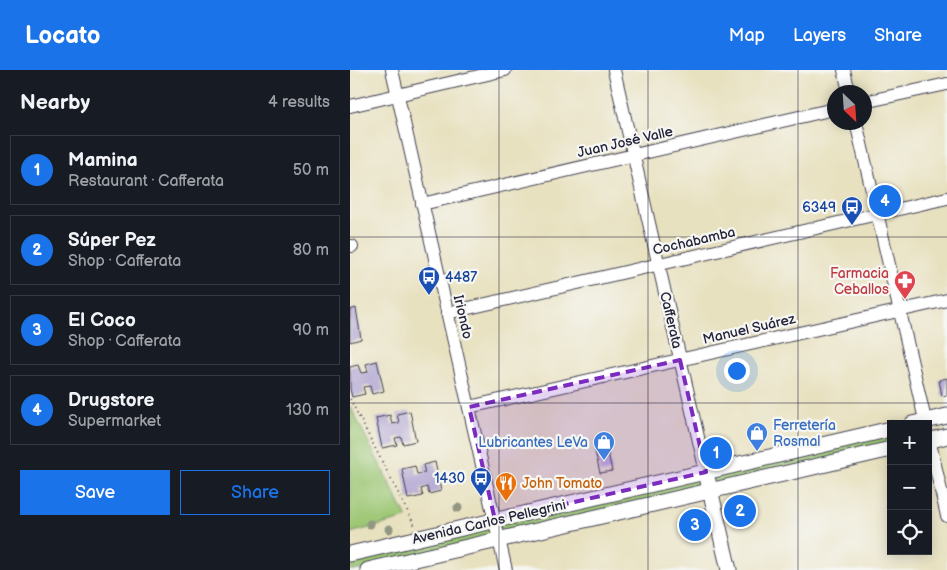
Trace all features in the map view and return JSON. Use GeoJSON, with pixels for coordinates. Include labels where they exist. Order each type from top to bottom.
{"type":"FeatureCollection","features":[{"type":"Feature","properties":{"kind":"main road"},"geometry":{"type":"LineString","coordinates":[[932,426],[947,416]]}},
{"type":"Feature","properties":{"kind":"main road","name":"Avenida Carlos Pellegrini"},"geometry":{"type":"LineString","coordinates":[[350,554],[887,430]]}},
{"type":"Feature","properties":{"kind":"main road"},"geometry":{"type":"LineString","coordinates":[[932,433],[947,436]]}},
{"type":"Feature","properties":{"kind":"main road","name":"Avenida Carlos Pellegrini"},"geometry":{"type":"LineString","coordinates":[[368,570],[887,450]]}},
{"type":"Feature","properties":{"kind":"main road","name":"Cafferata"},"geometry":{"type":"LineString","coordinates":[[706,472],[729,570]]}},
{"type":"Feature","properties":{"kind":"street","name":"Iriondo"},"geometry":{"type":"LineString","coordinates":[[392,70],[506,570]]}},
{"type":"Feature","properties":{"kind":"street"},"geometry":{"type":"LineString","coordinates":[[350,106],[501,70]]}},
{"type":"Feature","properties":{"kind":"street","name":"Cafferata"},"geometry":{"type":"LineString","coordinates":[[614,70],[706,472]]}},
{"type":"Feature","properties":{"kind":"street"},"geometry":{"type":"LineString","coordinates":[[844,70],[847,85]]}},
{"type":"Feature","properties":{"kind":"street"},"geometry":{"type":"LineString","coordinates":[[872,100],[947,84]]}},
{"type":"Feature","properties":{"kind":"street","name":"Juan José Valle"},"geometry":{"type":"LineString","coordinates":[[422,204],[827,111]]}},
{"type":"Feature","properties":{"kind":"street"},"geometry":{"type":"LineString","coordinates":[[858,130],[900,311],[923,420]]}},
{"type":"Feature","properties":{"kind":"street","name":"Cochabamba"},"geometry":{"type":"LineString","coordinates":[[447,313],[947,198]]}},
{"type":"Feature","properties":{"kind":"street","name":"Manuel Suárez"},"geometry":{"type":"LineString","coordinates":[[469,408],[947,300]]}},
{"type":"Feature","properties":{"kind":"street"},"geometry":{"type":"LineString","coordinates":[[932,458],[947,516]]}},
{"type":"Feature","properties":{"kind":"path"},"geometry":{"type":"LineString","coordinates":[[350,399],[420,538]]}},
{"type":"Feature","properties":{"kind":"highlighted area"},"geometry":{"type":"Polygon","coordinates":[[[680,360],[706,472],[495,520],[469,407],[680,360]]]}},
{"type":"Feature","properties":{"kind":"green space"},"geometry":{"type":"Polygon","coordinates":[[[350,406],[407,518],[350,533],[350,406]]]}},
{"type":"Feature","properties":{"kind":"green space"},"geometry":{"type":"Polygon","coordinates":[[[887,430],[887,450],[368,570],[350,570],[350,554],[887,430]]]}},
{"type":"Feature","properties":{"kind":"building"},"geometry":{"type":"Polygon","coordinates":[[[356,308],[361,339],[350,342],[350,310],[356,308]]]}},
{"type":"Feature","properties":{"kind":"building"},"geometry":{"type":"Polygon","coordinates":[[[377,361],[384,391],[372,394],[370,386],[363,387],[365,394],[352,397],[350,367],[358,365],[361,373],[368,372],[366,364],[377,361]]]}},
{"type":"Feature","properties":{"kind":"building"},"geometry":{"type":"Polygon","coordinates":[[[947,378],[947,395],[942,396],[939,380],[947,378]]]}},
{"type":"Feature","properties":{"kind":"building"},"geometry":{"type":"Polygon","coordinates":[[[410,411],[416,441],[403,444],[401,437],[395,438],[397,445],[382,448],[376,418],[390,415],[392,424],[399,423],[397,414],[410,411]]]}},
{"type":"Feature","properties":{"kind":"building","name":"Lubricantes LeVa"},"geometry":{"type":"Polygon","coordinates":[[[607,448],[612,471],[600,473],[595,451],[607,448]]]}},
{"type":"Feature","properties":{"kind":"building"},"geometry":{"type":"Polygon","coordinates":[[[435,462],[441,491],[429,494],[427,487],[421,489],[423,496],[408,499],[402,469],[415,466],[417,474],[425,473],[423,465],[435,462]]]}},
{"type":"Feature","properties":{"kind":"place","name":"Drugstore"},"geometry":{"type":"Point","coordinates":[885,201]}},
{"type":"Feature","properties":{"kind":"place","name":"6349"},"geometry":{"type":"Point","coordinates":[852,226]}},
{"type":"Feature","properties":{"kind":"place","name":"4487"},"geometry":{"type":"Point","coordinates":[429,296]}},
{"type":"Feature","properties":{"kind":"place","name":"Farmacia Ceballos"},"geometry":{"type":"Point","coordinates":[905,300]}},
{"type":"Feature","properties":{"kind":"place","name":"Ferretería Rosmal"},"geometry":{"type":"Point","coordinates":[757,452]}},
{"type":"Feature","properties":{"kind":"place","name":"Mamina"},"geometry":{"type":"Point","coordinates":[716,453]}},
{"type":"Feature","properties":{"kind":"place","name":"Lubricantes LeVa"},"geometry":{"type":"Point","coordinates":[604,461]}},
{"type":"Feature","properties":{"kind":"place","name":"1430"},"geometry":{"type":"Point","coordinates":[481,497]}},
{"type":"Feature","properties":{"kind":"place","name":"John Tomato"},"geometry":{"type":"Point","coordinates":[506,502]}},
{"type":"Feature","properties":{"kind":"place","name":"Súper Pez"},"geometry":{"type":"Point","coordinates":[740,511]}},
{"type":"Feature","properties":{"kind":"place","name":"El Coco"},"geometry":{"type":"Point","coordinates":[695,525]}}]}
